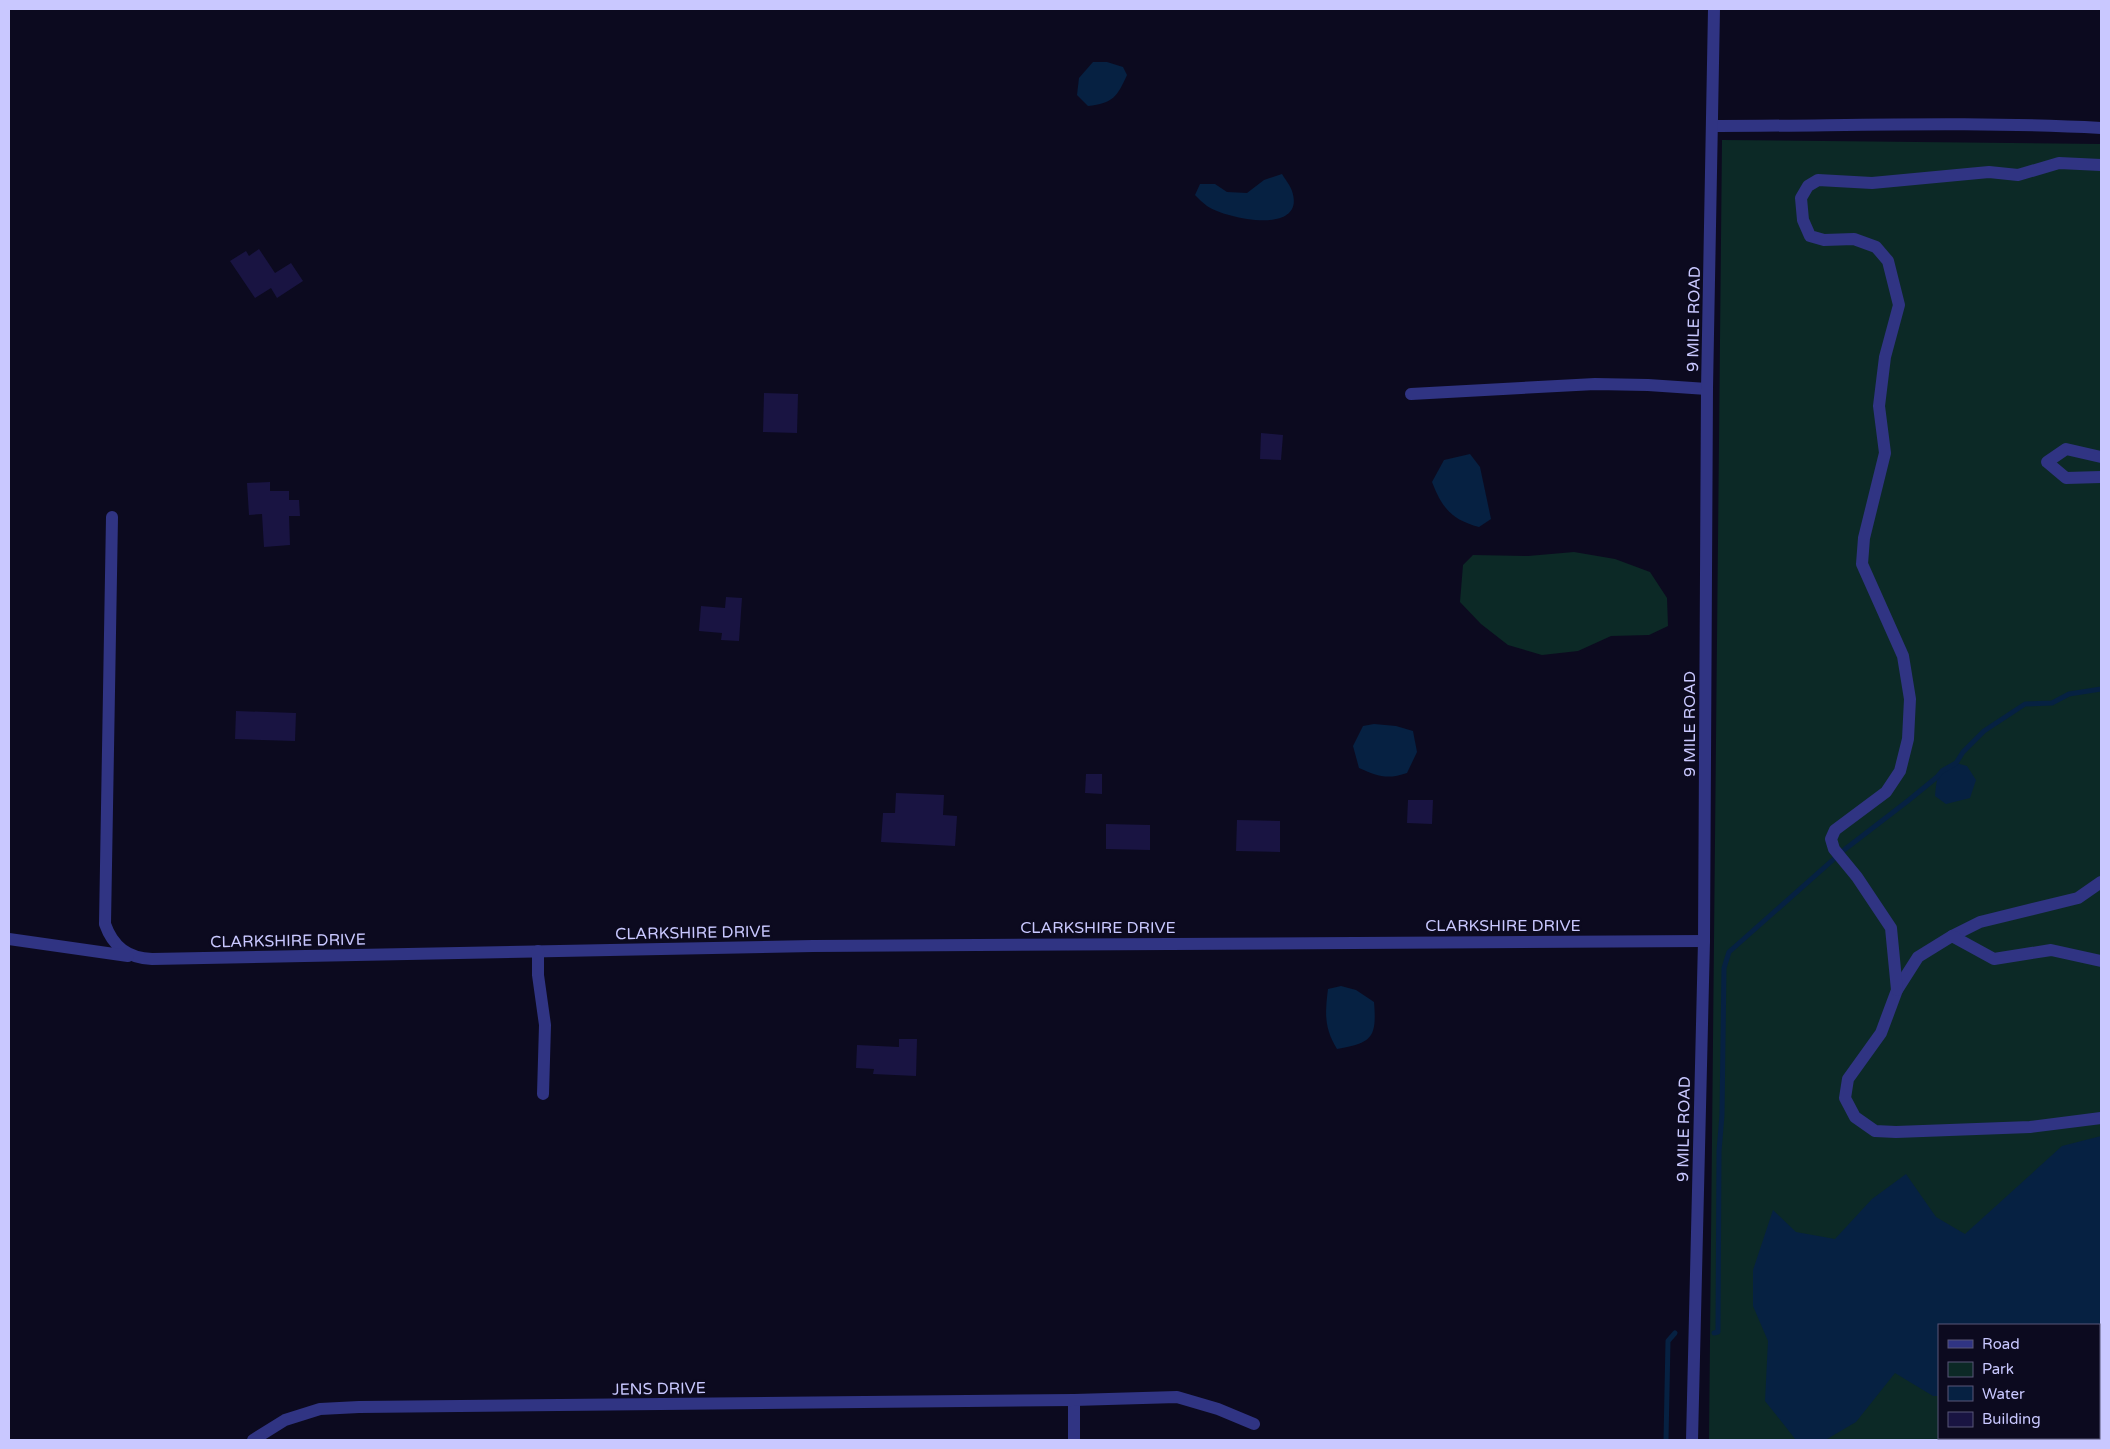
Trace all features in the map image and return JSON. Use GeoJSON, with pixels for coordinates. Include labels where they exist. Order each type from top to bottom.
{"type":"FeatureCollection","features":[{"type":"Feature","properties":{"kind":"street","name":"9 MILE ROAD"},"geometry":{"type":"LineString","coordinates":[[1692,1440],[1704,941],[1708,389],[1714,9]]}},
{"type":"Feature","properties":{"kind":"street"},"geometry":{"type":"LineString","coordinates":[[1713,126],[1847,124],[2101,128]]}},
{"type":"Feature","properties":{"kind":"street"},"geometry":{"type":"LineString","coordinates":[[1897,990],[1891,928],[1834,849],[1831,839],[1835,830],[1886,792],[1900,771],[1908,739],[1910,699],[1902,656],[1862,564],[1864,538],[1885,453],[1879,406],[1885,357],[1899,305],[1888,261],[1876,247],[1854,240],[1824,240],[1810,236],[1803,220],[1801,198],[1808,186],[1818,180],[1872,182],[1989,172],[2018,175],[2059,163],[2101,165]]}},
{"type":"Feature","properties":{"kind":"street"},"geometry":{"type":"LineString","coordinates":[[1411,394],[1595,384],[1708,389]]}},
{"type":"Feature","properties":{"kind":"street"},"geometry":{"type":"LineString","coordinates":[[2101,457],[2066,449],[2048,462],[2066,478],[2101,477]]}},
{"type":"Feature","properties":{"kind":"street"},"geometry":{"type":"LineString","coordinates":[[112,518],[105,924],[110,936],[123,952],[133,956]]}},
{"type":"Feature","properties":{"kind":"street"},"geometry":{"type":"LineString","coordinates":[[2101,882],[2078,898],[1980,922],[1952,936],[1918,957],[1897,990],[1881,1033],[1848,1079],[1845,1098],[1855,1117],[1875,1131],[2030,1128],[2101,1118]]}},
{"type":"Feature","properties":{"kind":"street"},"geometry":{"type":"LineString","coordinates":[[1952,936],[1994,959],[2051,950],[2101,961]]}},
{"type":"Feature","properties":{"kind":"street","name":"CLARKSHIRE DRIVE"},"geometry":{"type":"LineString","coordinates":[[9,939],[152,959],[538,951],[1130,943],[1704,941]]}},
{"type":"Feature","properties":{"kind":"street"},"geometry":{"type":"LineString","coordinates":[[538,951],[538,975],[545,1025],[543,1094]]}},
{"type":"Feature","properties":{"kind":"street","name":"JENS DRIVE"},"geometry":{"type":"LineString","coordinates":[[253,1440],[285,1420],[320,1409],[359,1407],[1074,1400],[1176,1397],[1218,1409],[1254,1424]]}},
{"type":"Feature","properties":{"kind":"street"},"geometry":{"type":"LineString","coordinates":[[1074,1400],[1074,1440]]}},
{"type":"Feature","properties":{"kind":"green space"},"geometry":{"type":"Polygon","coordinates":[[[1722,140],[2101,144],[2101,1440],[1709,1440],[1722,140]]]}},
{"type":"Feature","properties":{"kind":"green space"},"geometry":{"type":"Polygon","coordinates":[[[1574,552],[1615,559],[1650,572],[1667,598],[1668,626],[1649,635],[1611,636],[1578,651],[1542,655],[1508,645],[1481,624],[1460,602],[1463,565],[1473,555],[1528,556],[1574,552]]]}},
{"type":"Feature","properties":{"kind":"water"},"geometry":{"type":"Polygon","coordinates":[[[1093,62],[1107,62],[1123,67],[1127,75],[1113,98],[1103,103],[1088,106],[1077,95],[1079,78],[1093,62]]]}},
{"type":"Feature","properties":{"kind":"water"},"geometry":{"type":"Polygon","coordinates":[[[1282,174],[1292,191],[1293,205],[1288,214],[1277,219],[1246,219],[1230,215],[1207,206],[1195,195],[1200,184],[1215,184],[1227,192],[1247,193],[1264,180],[1282,174]]]}},
{"type":"Feature","properties":{"kind":"water"},"geometry":{"type":"Polygon","coordinates":[[[1470,454],[1480,467],[1491,519],[1479,527],[1462,521],[1449,512],[1432,482],[1444,460],[1470,454]]]}},
{"type":"Feature","properties":{"kind":"water"},"geometry":{"type":"Polygon","coordinates":[[[1374,724],[1396,726],[1413,731],[1417,752],[1407,773],[1388,777],[1359,768],[1353,746],[1363,726],[1374,724]]]}},
{"type":"Feature","properties":{"kind":"water"},"geometry":{"type":"Polygon","coordinates":[[[1956,763],[1967,766],[1976,780],[1970,798],[1946,804],[1935,796],[1936,784],[1939,776],[1956,763]]]}},
{"type":"Feature","properties":{"kind":"water"},"geometry":{"type":"Polygon","coordinates":[[[1341,986],[1356,990],[1374,1002],[1375,1014],[1373,1031],[1370,1037],[1358,1044],[1337,1049],[1326,1020],[1326,1006],[1328,989],[1341,986]]]}},
{"type":"Feature","properties":{"kind":"water"},"geometry":{"type":"Polygon","coordinates":[[[2101,1136],[2101,1371],[2100,1324],[1938,1324],[1938,1396],[1933,1396],[1895,1373],[1856,1422],[1827,1439],[1796,1440],[1765,1401],[1768,1341],[1753,1306],[1753,1270],[1773,1210],[1796,1232],[1835,1239],[1872,1199],[1906,1174],[1936,1217],[1965,1234],[2062,1146],[2101,1136]]]}},
{"type":"Feature","properties":{"kind":"building"},"geometry":{"type":"Polygon","coordinates":[[[259,249],[275,273],[291,263],[303,281],[277,298],[271,288],[255,298],[230,261],[246,251],[249,256],[259,249]]]}},
{"type":"Feature","properties":{"kind":"building"},"geometry":{"type":"Polygon","coordinates":[[[764,393],[798,394],[797,433],[763,432],[764,393]]]}},
{"type":"Feature","properties":{"kind":"building"},"geometry":{"type":"Polygon","coordinates":[[[1261,433],[1283,435],[1281,460],[1260,459],[1261,433]]]}},
{"type":"Feature","properties":{"kind":"building"},"geometry":{"type":"Polygon","coordinates":[[[270,482],[270,491],[289,491],[289,500],[299,500],[300,516],[289,516],[290,545],[264,547],[262,514],[249,515],[247,483],[270,482]]]}},
{"type":"Feature","properties":{"kind":"building"},"geometry":{"type":"Polygon","coordinates":[[[726,597],[742,598],[739,641],[721,640],[722,633],[699,631],[701,606],[725,608],[726,597]]]}},
{"type":"Feature","properties":{"kind":"building"},"geometry":{"type":"Polygon","coordinates":[[[236,711],[296,713],[295,741],[235,739],[236,711]]]}},
{"type":"Feature","properties":{"kind":"building"},"geometry":{"type":"Polygon","coordinates":[[[1086,774],[1102,774],[1102,794],[1085,793],[1086,774]]]}},
{"type":"Feature","properties":{"kind":"building"},"geometry":{"type":"Polygon","coordinates":[[[896,793],[944,795],[943,815],[957,816],[955,846],[881,842],[883,813],[895,813],[896,793]]]}},
{"type":"Feature","properties":{"kind":"building"},"geometry":{"type":"Polygon","coordinates":[[[1408,800],[1433,800],[1432,824],[1407,823],[1408,800]]]}},
{"type":"Feature","properties":{"kind":"building"},"geometry":{"type":"Polygon","coordinates":[[[1237,820],[1280,821],[1280,852],[1236,851],[1237,820]]]}},
{"type":"Feature","properties":{"kind":"building"},"geometry":{"type":"Polygon","coordinates":[[[1106,824],[1150,825],[1150,850],[1106,849],[1106,824]]]}},
{"type":"Feature","properties":{"kind":"building"},"geometry":{"type":"Polygon","coordinates":[[[899,1039],[917,1039],[916,1076],[873,1074],[874,1069],[856,1068],[857,1045],[899,1047],[899,1039]]]}},
{"type":"Feature","properties":{"kind":"waterway"},"geometry":{"type":"LineString","coordinates":[[1714,1333],[1718,1332],[1719,1151],[1722,1115],[1724,968],[1729,952],[1844,850],[1909,800],[1942,771],[1956,763],[1963,752],[1984,731],[2025,704],[2052,703],[2069,694],[2101,689]]}},
{"type":"Feature","properties":{"kind":"waterway"},"geometry":{"type":"LineString","coordinates":[[1666,1440],[1668,1341],[1675,1333]]}}]}
